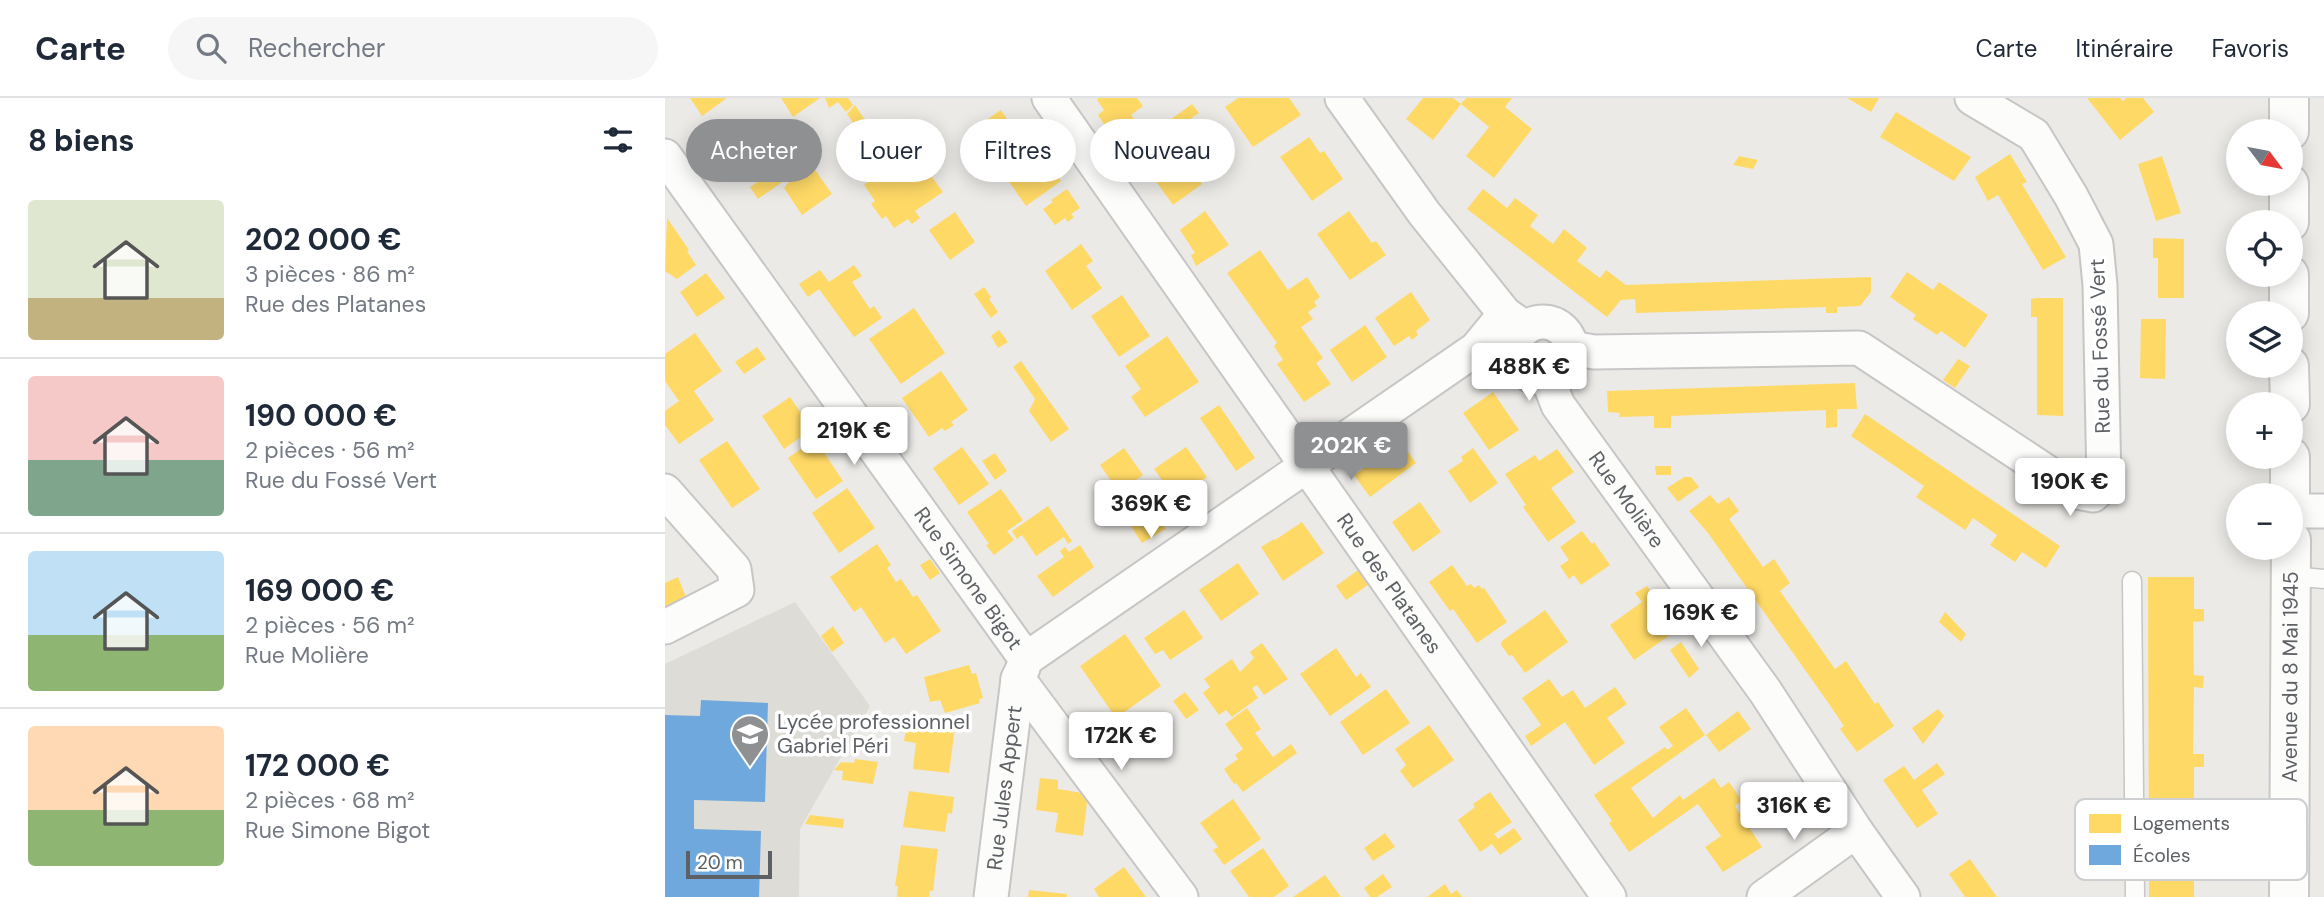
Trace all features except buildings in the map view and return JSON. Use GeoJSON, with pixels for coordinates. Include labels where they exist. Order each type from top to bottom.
{"type":"FeatureCollection","features":[{"type":"Feature","properties":{"kind":"street","name":"Rue des Platanes"},"geometry":{"type":"LineString","coordinates":[[1049,98],[1609,897]]}},
{"type":"Feature","properties":{"kind":"street"},"geometry":{"type":"LineString","coordinates":[[1022,669],[1515,321],[1558,326],[1564,332],[1570,356],[1562,370],[1547,377],[1530,374],[1518,362],[1515,321],[1424,213],[1342,98]]}},
{"type":"Feature","properties":{"kind":"street","name":"Rue du Fossé Vert"},"geometry":{"type":"LineString","coordinates":[[1570,348],[1594,352],[1859,348],[2077,492],[2093,495],[2104,485],[2100,285],[2096,244],[2034,135],[1972,98]]}},
{"type":"Feature","properties":{"kind":"street"},"geometry":{"type":"LineString","coordinates":[[2289,98],[2289,119]]}},
{"type":"Feature","properties":{"kind":"street","name":"Rue Simone Bigot"},"geometry":{"type":"LineString","coordinates":[[665,156],[1181,897]]}},
{"type":"Feature","properties":{"kind":"street","name":"Rue Molière"},"geometry":{"type":"LineString","coordinates":[[1547,377],[1558,405],[1765,691],[1856,831],[1903,897]]}},
{"type":"Feature","properties":{"kind":"street"},"geometry":{"type":"LineString","coordinates":[[665,492],[734,569],[737,590],[665,627]]}},
{"type":"Feature","properties":{"kind":"street"},"geometry":{"type":"LineString","coordinates":[[2303,511],[2324,512]]}},
{"type":"Feature","properties":{"kind":"street","name":"Avenue du 8 Mai 1945"},"geometry":{"type":"LineString","coordinates":[[2293,799],[2302,565]]}},
{"type":"Feature","properties":{"kind":"street","name":"Rue Jules Appert"},"geometry":{"type":"LineString","coordinates":[[991,897],[1022,669]]}},
{"type":"Feature","properties":{"kind":"street"},"geometry":{"type":"LineString","coordinates":[[1764,897],[1856,831]]}},
{"type":"Feature","properties":{"kind":"lane"},"geometry":{"type":"LineString","coordinates":[[2132,582],[2134,799]]}},
{"type":"Feature","properties":{"kind":"shaded area","name":"Lycée professionnel Gabriel Péri"},"geometry":{"type":"Polygon","coordinates":[[[795,602],[870,706],[800,829],[799,897],[665,897],[665,664],[795,602]]]}},
{"type":"Feature","properties":{"kind":"place","name":"Lycée professionnel Gabriel Péri"},"geometry":{"type":"Point","coordinates":[750,768]}}]}
